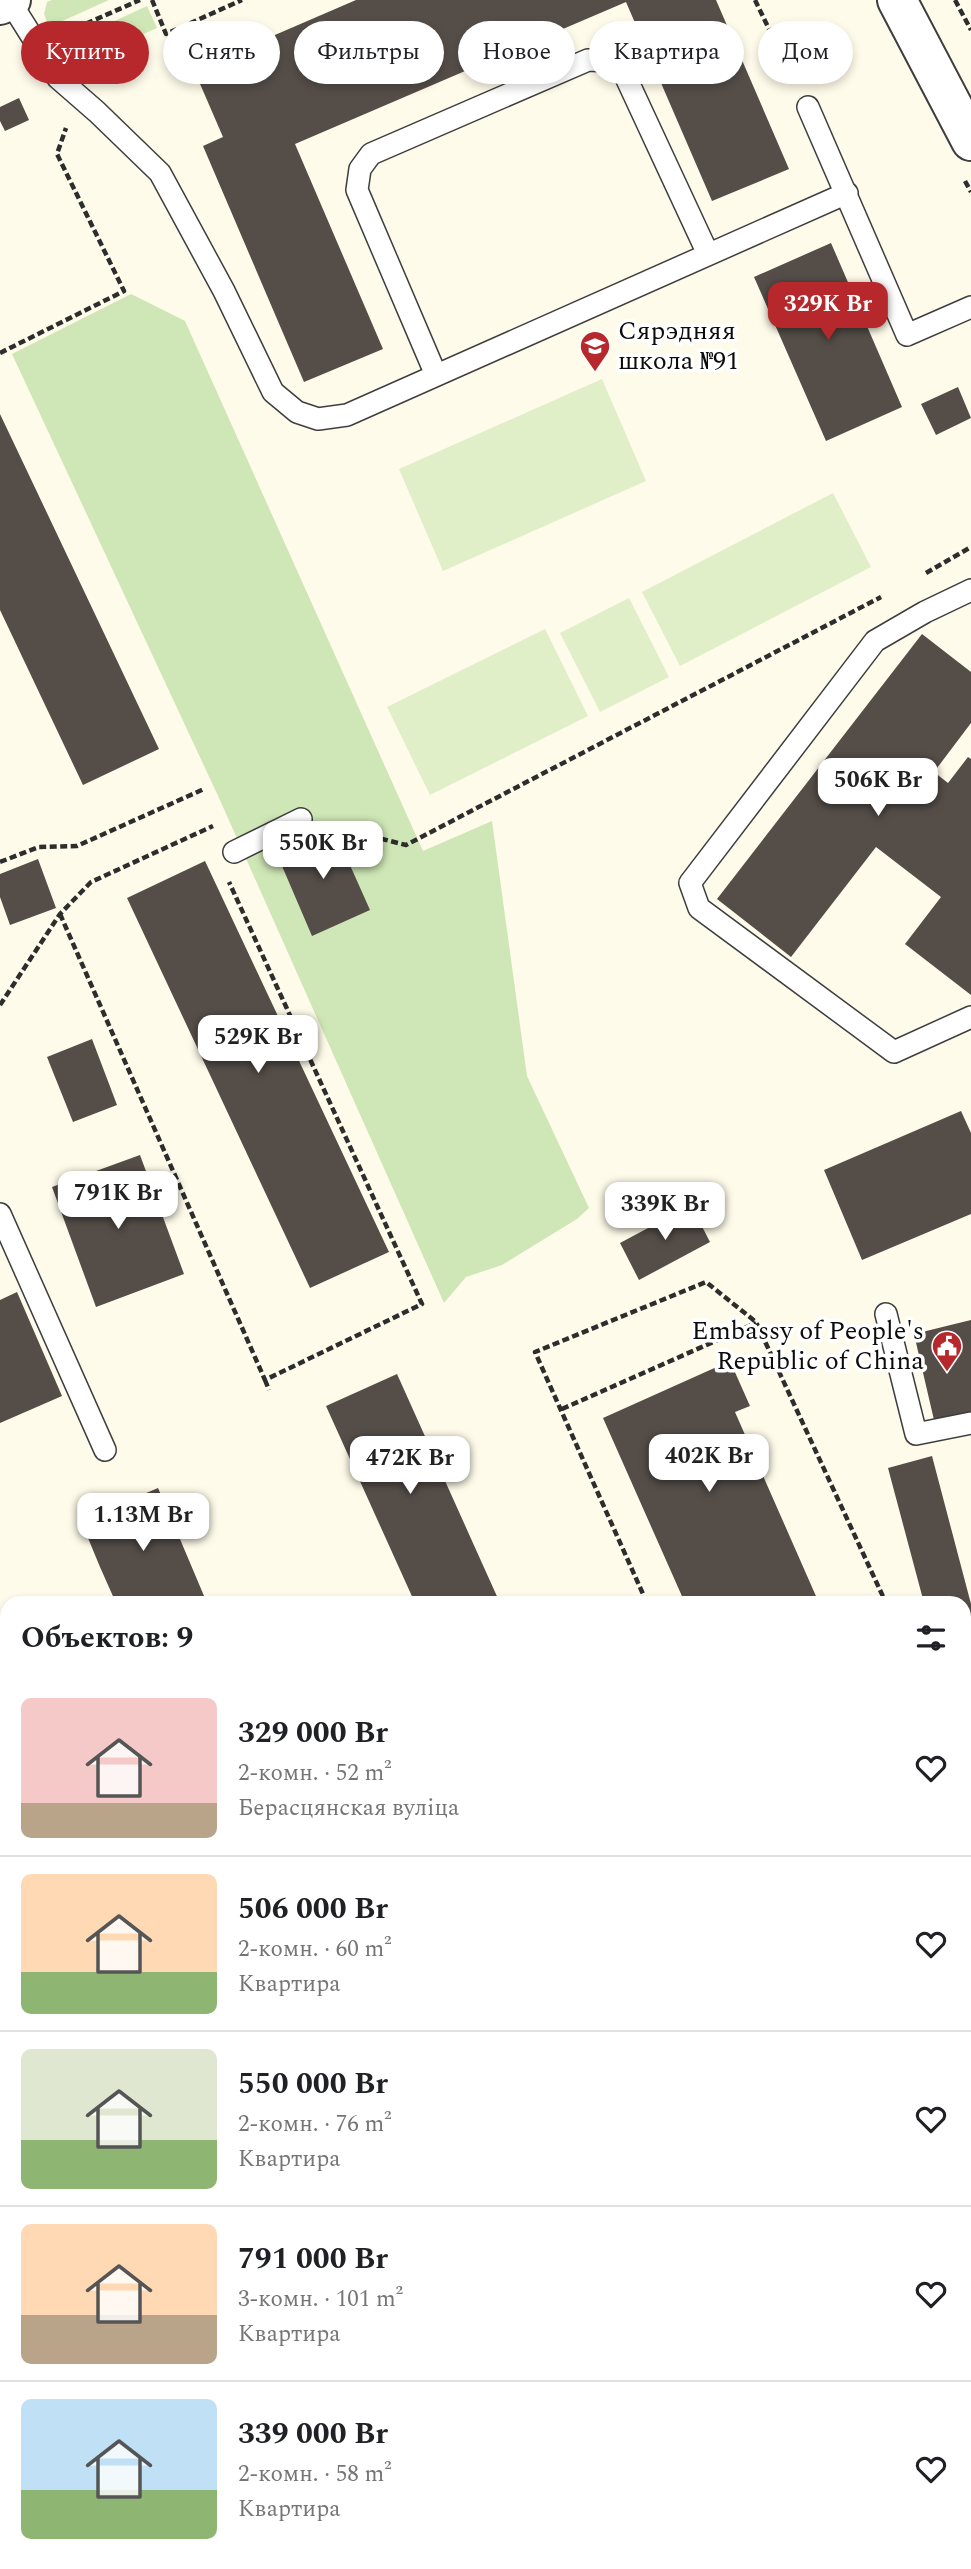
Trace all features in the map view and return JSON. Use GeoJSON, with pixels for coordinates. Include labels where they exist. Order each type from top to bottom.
{"type":"FeatureCollection","features":[{"type":"Feature","properties":{"kind":"street"},"geometry":{"type":"LineString","coordinates":[[0,5],[10,0]]}},
{"type":"Feature","properties":{"kind":"street"},"geometry":{"type":"LineString","coordinates":[[897,0],[971,141]]}},
{"type":"Feature","properties":{"kind":"lane"},"geometry":{"type":"LineString","coordinates":[[10,0],[58,79],[160,173],[274,393],[297,412],[318,419],[347,415],[847,193]]}},
{"type":"Feature","properties":{"kind":"lane"},"geometry":{"type":"LineString","coordinates":[[436,375],[357,190],[360,169],[371,154],[588,60],[608,61],[623,71],[708,254]]}},
{"type":"Feature","properties":{"kind":"lane"},"geometry":{"type":"LineString","coordinates":[[808,107],[907,335],[971,306]]}},
{"type":"Feature","properties":{"kind":"lane"},"geometry":{"type":"LineString","coordinates":[[971,590],[925,612],[875,641],[690,883],[699,908],[894,1052],[971,1017]]}},
{"type":"Feature","properties":{"kind":"lane"},"geometry":{"type":"LineString","coordinates":[[234,852],[301,819]]}},
{"type":"Feature","properties":{"kind":"lane"},"geometry":{"type":"LineString","coordinates":[[0,1214],[105,1450]]}},
{"type":"Feature","properties":{"kind":"lane"},"geometry":{"type":"LineString","coordinates":[[886,1314],[916,1434],[971,1423]]}},
{"type":"Feature","properties":{"kind":"path"},"geometry":{"type":"LineString","coordinates":[[152,0],[166,34],[242,0]]}},
{"type":"Feature","properties":{"kind":"path"},"geometry":{"type":"LineString","coordinates":[[755,0],[765,21]]}},
{"type":"Feature","properties":{"kind":"path"},"geometry":{"type":"LineString","coordinates":[[955,0],[971,30]]}},
{"type":"Feature","properties":{"kind":"path"},"geometry":{"type":"LineString","coordinates":[[0,353],[124,291],[57,154],[77,94]]}},
{"type":"Feature","properties":{"kind":"path"},"geometry":{"type":"LineString","coordinates":[[925,612],[907,583],[971,547]]}},
{"type":"Feature","properties":{"kind":"path"},"geometry":{"type":"LineString","coordinates":[[301,819],[406,845],[883,596]]}},
{"type":"Feature","properties":{"kind":"path"},"geometry":{"type":"LineString","coordinates":[[0,862],[39,847],[78,846],[204,789]]}},
{"type":"Feature","properties":{"kind":"path"},"geometry":{"type":"LineString","coordinates":[[0,1005],[60,914],[91,882],[219,822]]}},
{"type":"Feature","properties":{"kind":"path"},"geometry":{"type":"LineString","coordinates":[[205,829],[211,842]]}},
{"type":"Feature","properties":{"kind":"path"},"geometry":{"type":"LineString","coordinates":[[228,879],[422,1304],[265,1380]]}},
{"type":"Feature","properties":{"kind":"path"},"geometry":{"type":"LineString","coordinates":[[60,914],[269,1390]]}},
{"type":"Feature","properties":{"kind":"path"},"geometry":{"type":"LineString","coordinates":[[644,1596],[535,1352],[706,1282],[756,1322],[883,1596]]}},
{"type":"Feature","properties":{"kind":"path"},"geometry":{"type":"LineString","coordinates":[[562,1409],[756,1322]]}},
{"type":"Feature","properties":{"kind":"green space"},"geometry":{"type":"Polygon","coordinates":[[[109,0],[62,21],[47,21],[44,14],[47,2],[109,0]]]}},
{"type":"Feature","properties":{"kind":"green space"},"geometry":{"type":"Polygon","coordinates":[[[147,6],[157,28],[149,32],[149,21],[114,21],[147,6]]]}},
{"type":"Feature","properties":{"kind":"green space"},"geometry":{"type":"Polygon","coordinates":[[[131,294],[185,321],[423,851],[492,821],[527,1076],[589,1208],[577,1219],[502,1265],[466,1277],[444,1303],[219,798],[12,354],[131,294]]]}},
{"type":"Feature","properties":{"kind":"green space"},"geometry":{"type":"Polygon","coordinates":[[[602,379],[646,481],[443,571],[399,469],[602,379]]]}},
{"type":"Feature","properties":{"kind":"green space"},"geometry":{"type":"Polygon","coordinates":[[[833,493],[871,567],[680,666],[642,592],[833,493]]]}},
{"type":"Feature","properties":{"kind":"green space"},"geometry":{"type":"Polygon","coordinates":[[[629,598],[669,677],[600,712],[560,633],[629,598]]]}},
{"type":"Feature","properties":{"kind":"green space"},"geometry":{"type":"Polygon","coordinates":[[[545,629],[588,716],[430,795],[387,707],[545,629]]]}},
{"type":"Feature","properties":{"kind":"building"},"geometry":{"type":"Polygon","coordinates":[[[356,0],[716,0],[725,21],[634,21],[626,2],[575,24],[575,21],[458,21],[458,74],[444,80],[444,21],[307,21],[356,0]]]}},
{"type":"Feature","properties":{"kind":"building"},"geometry":{"type":"Polygon","coordinates":[[[294,27],[294,84],[435,84],[295,144],[383,349],[304,382],[203,146],[223,137],[200,84],[280,84],[280,33],[294,27]]]}},
{"type":"Feature","properties":{"kind":"building"},"geometry":{"type":"Polygon","coordinates":[[[744,65],[789,169],[712,201],[661,84],[744,84],[744,65]]]}},
{"type":"Feature","properties":{"kind":"building"},"geometry":{"type":"Polygon","coordinates":[[[19,98],[29,120],[5,131],[0,121],[0,107],[19,98]]]}},
{"type":"Feature","properties":{"kind":"building"},"geometry":{"type":"Polygon","coordinates":[[[831,243],[902,407],[826,441],[754,277],[831,243]]]}},
{"type":"Feature","properties":{"kind":"building"},"geometry":{"type":"Polygon","coordinates":[[[958,387],[971,418],[936,435],[921,404],[958,387]]]}},
{"type":"Feature","properties":{"kind":"building"},"geometry":{"type":"Polygon","coordinates":[[[0,414],[159,749],[83,785],[0,610],[0,414]]]}},
{"type":"Feature","properties":{"kind":"building"},"geometry":{"type":"Polygon","coordinates":[[[922,634],[971,672],[971,723],[934,772],[948,783],[968,757],[971,759],[971,995],[905,944],[941,897],[876,847],[791,957],[717,899],[922,634]]]}},
{"type":"Feature","properties":{"kind":"building"},"geometry":{"type":"Polygon","coordinates":[[[333,827],[370,910],[312,936],[276,852],[333,827]]]}},
{"type":"Feature","properties":{"kind":"building"},"geometry":{"type":"Polygon","coordinates":[[[38,859],[56,908],[10,925],[0,897],[0,874],[38,859]]]}},
{"type":"Feature","properties":{"kind":"building"},"geometry":{"type":"Polygon","coordinates":[[[205,861],[389,1252],[310,1288],[127,898],[205,861]]]}},
{"type":"Feature","properties":{"kind":"building"},"geometry":{"type":"Polygon","coordinates":[[[92,1039],[117,1105],[73,1122],[47,1057],[92,1039]]]}},
{"type":"Feature","properties":{"kind":"building"},"geometry":{"type":"Polygon","coordinates":[[[961,1111],[971,1133],[971,1214],[862,1260],[824,1170],[961,1111]]]}},
{"type":"Feature","properties":{"kind":"building"},"geometry":{"type":"Polygon","coordinates":[[[140,1155],[184,1274],[96,1307],[52,1187],[140,1155]]]}},
{"type":"Feature","properties":{"kind":"building"},"geometry":{"type":"Polygon","coordinates":[[[691,1205],[710,1242],[639,1280],[620,1243],[691,1205]]]}},
{"type":"Feature","properties":{"kind":"building"},"geometry":{"type":"Polygon","coordinates":[[[17,1292],[62,1396],[0,1423],[0,1300],[17,1292]]]}},
{"type":"Feature","properties":{"kind":"building","name":"Embassy of People's Republic of China"},"geometry":{"type":"Polygon","coordinates":[[[971,1320],[971,1412],[934,1420],[914,1334],[971,1320]]]}},
{"type":"Feature","properties":{"kind":"building"},"geometry":{"type":"Polygon","coordinates":[[[730,1361],[750,1406],[735,1412],[816,1596],[682,1596],[603,1418],[730,1361]]]}},
{"type":"Feature","properties":{"kind":"building"},"geometry":{"type":"Polygon","coordinates":[[[397,1374],[497,1596],[412,1596],[326,1406],[397,1374]]]}},
{"type":"Feature","properties":{"kind":"building"},"geometry":{"type":"Polygon","coordinates":[[[932,1456],[969,1596],[922,1596],[888,1468],[932,1456]]]}},
{"type":"Feature","properties":{"kind":"building"},"geometry":{"type":"Polygon","coordinates":[[[158,1488],[204,1596],[113,1596],[81,1521],[158,1488]]]}},
{"type":"Feature","properties":{"kind":"place","name":"Сярэдняя школа №91"},"geometry":{"type":"Point","coordinates":[595,373]}},
{"type":"Feature","properties":{"kind":"place","name":"Embassy of People's Republic of China"},"geometry":{"type":"Point","coordinates":[947,1373]}}]}
